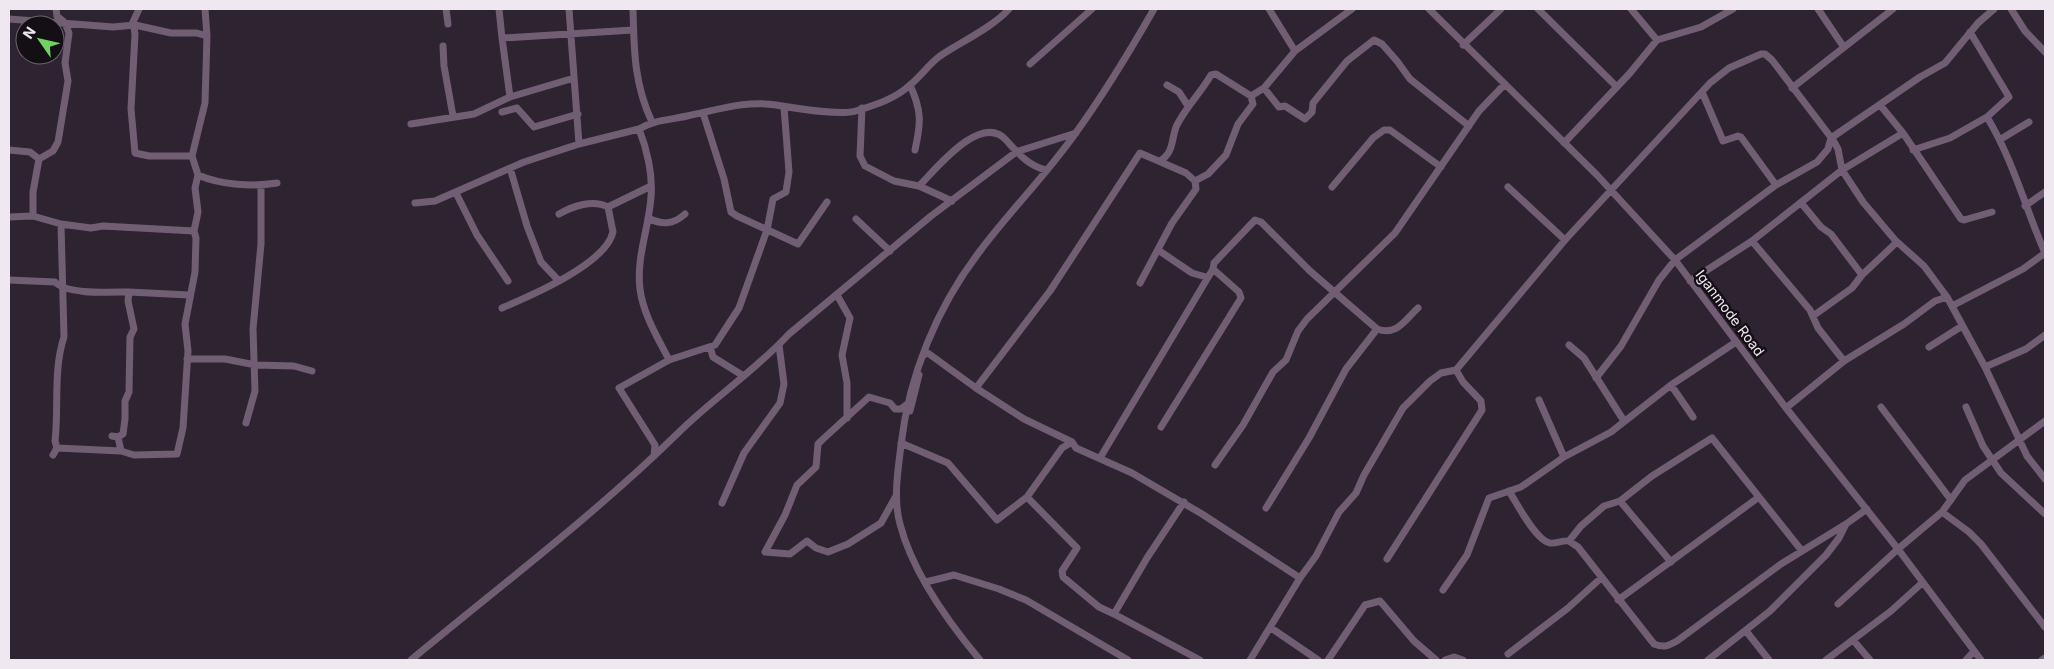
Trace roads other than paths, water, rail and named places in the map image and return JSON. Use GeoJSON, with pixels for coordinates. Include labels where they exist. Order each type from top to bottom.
{"type":"FeatureCollection","features":[{"type":"Feature","properties":{"kind":"street"},"geometry":{"type":"LineString","coordinates":[[140,9],[134,25],[131,109],[135,153],[150,156],[192,156]]}},
{"type":"Feature","properties":{"kind":"street"},"geometry":{"type":"LineString","coordinates":[[61,224],[64,337],[56,386],[55,452],[121,451],[134,455],[177,454],[182,428],[187,359],[188,340],[185,324],[189,295],[192,295],[196,238],[194,231],[198,212],[195,188],[198,175],[192,156],[206,103],[207,36],[205,9]]}},
{"type":"Feature","properties":{"kind":"street"},"geometry":{"type":"LineString","coordinates":[[446,9],[448,24]]}},
{"type":"Feature","properties":{"kind":"street"},"geometry":{"type":"LineString","coordinates":[[499,9],[510,97]]}},
{"type":"Feature","properties":{"kind":"street"},"geometry":{"type":"LineString","coordinates":[[569,9],[579,144]]}},
{"type":"Feature","properties":{"kind":"street"},"geometry":{"type":"LineString","coordinates":[[633,9],[633,30],[639,91],[652,122]]}},
{"type":"Feature","properties":{"kind":"street"},"geometry":{"type":"LineString","coordinates":[[415,204],[435,201],[510,168],[579,144],[640,129],[652,122],[703,113],[717,107],[743,105],[855,111],[890,99],[910,85],[938,57],[991,25],[1008,9]]}},
{"type":"Feature","properties":{"kind":"street"},"geometry":{"type":"LineString","coordinates":[[1030,64],[1092,9]]}},
{"type":"Feature","properties":{"kind":"street"},"geometry":{"type":"LineString","coordinates":[[980,660],[944,611],[926,582],[905,540],[897,510],[896,496],[906,405],[917,368],[953,292],[979,252],[1076,133],[1154,9]]}},
{"type":"Feature","properties":{"kind":"street"},"geometry":{"type":"LineString","coordinates":[[1269,9],[1295,51]]}},
{"type":"Feature","properties":{"kind":"street"},"geometry":{"type":"LineString","coordinates":[[1251,96],[1264,88],[1295,51],[1352,9]]}},
{"type":"Feature","properties":{"kind":"street","name":"Iganmode Road"},"geometry":{"type":"LineString","coordinates":[[1429,9],[1463,45],[1611,190],[1675,260],[1786,408],[1898,548],[1922,583],[1981,660]]}},
{"type":"Feature","properties":{"kind":"street"},"geometry":{"type":"LineString","coordinates":[[1463,45],[1501,9]]}},
{"type":"Feature","properties":{"kind":"street"},"geometry":{"type":"LineString","coordinates":[[1538,9],[1617,87]]}},
{"type":"Feature","properties":{"kind":"street"},"geometry":{"type":"LineString","coordinates":[[1631,9],[1657,40]]}},
{"type":"Feature","properties":{"kind":"street"},"geometry":{"type":"LineString","coordinates":[[1564,143],[1617,87],[1657,40],[1701,27],[1733,9]]}},
{"type":"Feature","properties":{"kind":"street"},"geometry":{"type":"LineString","coordinates":[[1818,9],[1843,46]]}},
{"type":"Feature","properties":{"kind":"street"},"geometry":{"type":"LineString","coordinates":[[1792,88],[1843,46],[1893,9]]}},
{"type":"Feature","properties":{"kind":"street"},"geometry":{"type":"LineString","coordinates":[[1596,378],[1621,346],[1659,280],[1675,260],[1776,185],[1817,162],[1828,149],[1831,138],[1945,63],[1970,32],[1994,9]]}},
{"type":"Feature","properties":{"kind":"street"},"geometry":{"type":"LineString","coordinates":[[2011,9],[2025,31],[2045,52]]}},
{"type":"Feature","properties":{"kind":"street"},"geometry":{"type":"LineString","coordinates":[[38,160],[53,151],[58,142],[68,81],[65,63],[69,32],[65,23],[113,27],[134,25],[171,33],[197,33],[207,36]]}},
{"type":"Feature","properties":{"kind":"street"},"geometry":{"type":"LineString","coordinates":[[502,38],[633,30]]}},
{"type":"Feature","properties":{"kind":"street"},"geometry":{"type":"LineString","coordinates":[[1914,150],[1950,138],[1987,117],[2009,97],[1970,32]]}},
{"type":"Feature","properties":{"kind":"street"},"geometry":{"type":"LineString","coordinates":[[1264,88],[1279,107],[1285,106],[1305,119],[1312,112],[1313,103],[1347,61],[1374,40],[1382,44],[1410,79],[1469,126]]}},
{"type":"Feature","properties":{"kind":"street"},"geometry":{"type":"LineString","coordinates":[[444,46],[444,66],[453,116]]}},
{"type":"Feature","properties":{"kind":"street"},"geometry":{"type":"LineString","coordinates":[[1250,660],[1300,578],[1316,556],[1339,512],[1356,493],[1364,475],[1404,408],[1430,381],[1441,373],[1456,370],[1565,240],[1702,92],[1723,72],[1761,54],[1768,56],[1838,148],[1842,170],[1863,202],[1897,242],[1924,266],[1947,297],[1985,367],[2027,456],[2045,479]]}},
{"type":"Feature","properties":{"kind":"street"},"geometry":{"type":"LineString","coordinates":[[1160,161],[1170,153],[1175,130],[1188,106],[1213,74],[1251,96],[1253,104],[1238,124],[1230,149],[1213,170],[1195,181]]}},
{"type":"Feature","properties":{"kind":"street"},"geometry":{"type":"LineString","coordinates":[[411,124],[474,114],[510,97],[574,78]]}},
{"type":"Feature","properties":{"kind":"street"},"geometry":{"type":"LineString","coordinates":[[910,85],[918,104],[921,122],[915,150]]}},
{"type":"Feature","properties":{"kind":"street"},"geometry":{"type":"LineString","coordinates":[[1167,85],[1179,92],[1188,106]]}},
{"type":"Feature","properties":{"kind":"street"},"geometry":{"type":"LineString","coordinates":[[1214,465],[1242,426],[1273,372],[1286,360],[1298,331],[1335,291],[1395,233],[1479,111],[1504,85]]}},
{"type":"Feature","properties":{"kind":"street"},"geometry":{"type":"LineString","coordinates":[[1702,92],[1722,139],[1726,141],[1733,137],[1741,137],[1776,185]]}},
{"type":"Feature","properties":{"kind":"street"},"geometry":{"type":"LineString","coordinates":[[1880,104],[1903,133],[1961,219],[1964,220],[1992,212]]}},
{"type":"Feature","properties":{"kind":"street"},"geometry":{"type":"LineString","coordinates":[[654,456],[655,445],[637,419],[620,388],[669,360],[715,345],[739,308],[767,230],[774,196],[786,192],[790,172],[784,107]]}},
{"type":"Feature","properties":{"kind":"street"},"geometry":{"type":"LineString","coordinates":[[502,112],[517,108],[534,127],[578,114]]}},
{"type":"Feature","properties":{"kind":"street"},"geometry":{"type":"LineString","coordinates":[[862,108],[860,156],[863,163],[894,181],[919,186],[952,201]]}},
{"type":"Feature","properties":{"kind":"street"},"geometry":{"type":"LineString","coordinates":[[703,113],[723,174],[731,212],[798,244],[827,202]]}},
{"type":"Feature","properties":{"kind":"street"},"geometry":{"type":"LineString","coordinates":[[1952,306],[2023,269],[2045,253],[2025,206],[2014,169],[2001,139],[1987,117]]}},
{"type":"Feature","properties":{"kind":"street"},"geometry":{"type":"LineString","coordinates":[[2001,139],[2029,122]]}},
{"type":"Feature","properties":{"kind":"street"},"geometry":{"type":"LineString","coordinates":[[640,129],[646,149],[651,186],[648,218],[640,259],[640,289],[644,308],[669,360]]}},
{"type":"Feature","properties":{"kind":"street"},"geometry":{"type":"LineString","coordinates":[[1332,187],[1373,138],[1384,130],[1390,130],[1441,167]]}},
{"type":"Feature","properties":{"kind":"street"},"geometry":{"type":"LineString","coordinates":[[919,186],[952,153],[977,135],[995,133],[1007,141],[1013,154],[1031,165],[1046,170]]}},
{"type":"Feature","properties":{"kind":"street"},"geometry":{"type":"LineString","coordinates":[[411,660],[533,562],[654,456],[742,375],[952,201],[1013,154],[1076,133]]}},
{"type":"Feature","properties":{"kind":"street"},"geometry":{"type":"LineString","coordinates":[[1690,281],[1752,241],[1802,204],[1842,170],[1903,133]]}},
{"type":"Feature","properties":{"kind":"street"},"geometry":{"type":"LineString","coordinates":[[9,150],[30,152],[38,160]]}},
{"type":"Feature","properties":{"kind":"street"},"geometry":{"type":"LineString","coordinates":[[976,388],[1050,291],[1140,153],[1186,173],[1195,181],[1196,190],[1172,223],[1140,283]]}},
{"type":"Feature","properties":{"kind":"street"},"geometry":{"type":"LineString","coordinates":[[33,216],[33,192],[38,160]]}},
{"type":"Feature","properties":{"kind":"street"},"geometry":{"type":"LineString","coordinates":[[510,168],[527,226],[541,262],[559,281]]}},
{"type":"Feature","properties":{"kind":"street"},"geometry":{"type":"LineString","coordinates":[[198,175],[235,184],[261,185],[276,182]]}},
{"type":"Feature","properties":{"kind":"street"},"geometry":{"type":"LineString","coordinates":[[246,423],[256,391],[253,329],[261,244],[261,185]]}},
{"type":"Feature","properties":{"kind":"street"},"geometry":{"type":"LineString","coordinates":[[559,214],[572,207],[581,205],[600,204],[608,207],[651,186]]}},
{"type":"Feature","properties":{"kind":"street"},"geometry":{"type":"LineString","coordinates":[[1508,187],[1565,240]]}},
{"type":"Feature","properties":{"kind":"street"},"geometry":{"type":"LineString","coordinates":[[456,192],[477,236],[508,281]]}},
{"type":"Feature","properties":{"kind":"street"},"geometry":{"type":"LineString","coordinates":[[2025,206],[2045,192]]}},
{"type":"Feature","properties":{"kind":"street"},"geometry":{"type":"LineString","coordinates":[[1802,204],[1821,226],[1831,234],[1862,275]]}},
{"type":"Feature","properties":{"kind":"street"},"geometry":{"type":"LineString","coordinates":[[502,308],[559,281],[592,259],[610,240],[613,230],[608,207]]}},
{"type":"Feature","properties":{"kind":"street"},"geometry":{"type":"LineString","coordinates":[[648,218],[667,224],[680,219],[685,214]]}},
{"type":"Feature","properties":{"kind":"street"},"geometry":{"type":"LineString","coordinates":[[9,217],[33,216],[61,224],[91,228],[102,226],[194,231]]}},
{"type":"Feature","properties":{"kind":"street"},"geometry":{"type":"LineString","coordinates":[[856,219],[890,251]]}},
{"type":"Feature","properties":{"kind":"street"},"geometry":{"type":"LineString","coordinates":[[1100,458],[1213,269],[1214,263],[1250,223],[1257,220],[1310,271],[1377,329],[1384,332],[1396,330],[1418,308]]}},
{"type":"Feature","properties":{"kind":"street"},"geometry":{"type":"LineString","coordinates":[[1752,241],[1813,316],[1818,328],[1844,361]]}},
{"type":"Feature","properties":{"kind":"street"},"geometry":{"type":"LineString","coordinates":[[1813,316],[1852,288],[1862,275],[1897,242]]}},
{"type":"Feature","properties":{"kind":"street"},"geometry":{"type":"LineString","coordinates":[[1158,250],[1192,273],[1206,278]]}},
{"type":"Feature","properties":{"kind":"street"},"geometry":{"type":"LineString","coordinates":[[1161,427],[1240,298],[1239,292],[1213,269]]}},
{"type":"Feature","properties":{"kind":"street"},"geometry":{"type":"LineString","coordinates":[[9,280],[55,282],[62,288],[74,291],[189,295]]}},
{"type":"Feature","properties":{"kind":"street"},"geometry":{"type":"LineString","coordinates":[[121,451],[115,437],[123,434],[126,419],[124,408],[129,392],[130,338],[134,329],[132,312],[128,301],[129,292]]}},
{"type":"Feature","properties":{"kind":"street"},"geometry":{"type":"LineString","coordinates":[[837,295],[850,318],[842,355],[847,382],[845,404],[847,418]]}},
{"type":"Feature","properties":{"kind":"street"},"geometry":{"type":"LineString","coordinates":[[1786,408],[1844,361],[1904,324],[1935,301],[1947,297]]}},
{"type":"Feature","properties":{"kind":"street"},"geometry":{"type":"LineString","coordinates":[[1930,347],[1962,326]]}},
{"type":"Feature","properties":{"kind":"street"},"geometry":{"type":"LineString","coordinates":[[1266,508],[1310,438],[1346,370],[1377,329]]}},
{"type":"Feature","properties":{"kind":"street"},"geometry":{"type":"LineString","coordinates":[[1985,367],[2026,349],[2045,336]]}},
{"type":"Feature","properties":{"kind":"street"},"geometry":{"type":"LineString","coordinates":[[1443,590],[1467,555],[1489,498],[1521,487],[1564,457],[1611,432],[1671,386],[1736,342]]}},
{"type":"Feature","properties":{"kind":"street"},"geometry":{"type":"LineString","coordinates":[[722,503],[744,453],[780,402],[784,384],[779,345]]}},
{"type":"Feature","properties":{"kind":"street"},"geometry":{"type":"LineString","coordinates":[[1569,345],[1584,358],[1624,421]]}},
{"type":"Feature","properties":{"kind":"street"},"geometry":{"type":"LineString","coordinates":[[710,346],[713,357],[742,375]]}},
{"type":"Feature","properties":{"kind":"street"},"geometry":{"type":"LineString","coordinates":[[901,443],[925,351],[976,388],[1024,419],[1072,442],[1076,448],[1132,472],[1184,502],[1300,578]]}},
{"type":"Feature","properties":{"kind":"street"},"geometry":{"type":"LineString","coordinates":[[187,359],[225,359],[256,365],[294,366],[312,371]]}},
{"type":"Feature","properties":{"kind":"street"},"geometry":{"type":"LineString","coordinates":[[1387,559],[1482,410],[1483,403],[1462,382],[1456,370]]}},
{"type":"Feature","properties":{"kind":"street"},"geometry":{"type":"LineString","coordinates":[[1671,386],[1694,417]]}},
{"type":"Feature","properties":{"kind":"street"},"geometry":{"type":"LineString","coordinates":[[896,496],[881,522],[837,550],[828,552],[816,548],[807,541],[790,554],[765,552],[785,516],[797,485],[816,467],[818,444],[869,397],[890,403],[895,409],[901,410],[906,405]]}},
{"type":"Feature","properties":{"kind":"street"},"geometry":{"type":"LineString","coordinates":[[1539,400],[1564,457]]}},
{"type":"Feature","properties":{"kind":"street"},"geometry":{"type":"LineString","coordinates":[[845,404],[856,407]]}},
{"type":"Feature","properties":{"kind":"street"},"geometry":{"type":"LineString","coordinates":[[1881,407],[1951,500]]}},
{"type":"Feature","properties":{"kind":"street"},"geometry":{"type":"LineString","coordinates":[[1966,407],[1993,461],[2020,492],[2045,514]]}},
{"type":"Feature","properties":{"kind":"street"},"geometry":{"type":"LineString","coordinates":[[1838,604],[1898,548],[1942,512],[1965,480],[2021,441],[2045,421]]}},
{"type":"Feature","properties":{"kind":"street"},"geometry":{"type":"LineString","coordinates":[[1509,491],[1528,520],[1545,541],[1551,544],[1569,541],[1581,526],[1604,506],[1620,501],[1652,476],[1712,438],[1802,551]]}},
{"type":"Feature","properties":{"kind":"street"},"geometry":{"type":"LineString","coordinates":[[901,443],[948,463],[997,520],[1026,497],[1062,448],[1072,442]]}},
{"type":"Feature","properties":{"kind":"street"},"geometry":{"type":"LineString","coordinates":[[1026,497],[1077,548],[1062,571],[1063,577],[1099,607],[1200,660]]}},
{"type":"Feature","properties":{"kind":"street"},"geometry":{"type":"LineString","coordinates":[[1618,600],[1759,497]]}},
{"type":"Feature","properties":{"kind":"street"},"geometry":{"type":"LineString","coordinates":[[1620,501],[1671,562]]}},
{"type":"Feature","properties":{"kind":"street"},"geometry":{"type":"LineString","coordinates":[[1114,614],[1147,558],[1184,502]]}},
{"type":"Feature","properties":{"kind":"street"},"geometry":{"type":"LineString","coordinates":[[1569,541],[1578,547],[1654,644],[1666,647],[1701,624],[1781,564],[1867,509]]}},
{"type":"Feature","properties":{"kind":"street"},"geometry":{"type":"LineString","coordinates":[[1942,512],[1969,532],[1981,544],[2045,627]]}},
{"type":"Feature","properties":{"kind":"street"},"geometry":{"type":"LineString","coordinates":[[1708,660],[1770,612],[1817,565],[1839,538],[1846,524]]}},
{"type":"Feature","properties":{"kind":"street"},"geometry":{"type":"LineString","coordinates":[[926,582],[954,575],[999,589],[1026,600],[1128,660]]}},
{"type":"Feature","properties":{"kind":"street"},"geometry":{"type":"LineString","coordinates":[[1508,654],[1568,608],[1601,578]]}},
{"type":"Feature","properties":{"kind":"street"},"geometry":{"type":"LineString","coordinates":[[1826,660],[1922,583]]}},
{"type":"Feature","properties":{"kind":"street"},"geometry":{"type":"LineString","coordinates":[[1328,660],[1365,604],[1380,600],[1414,641],[1436,660]]}},
{"type":"Feature","properties":{"kind":"street"},"geometry":{"type":"LineString","coordinates":[[1271,628],[1318,660]]}},
{"type":"Feature","properties":{"kind":"street"},"geometry":{"type":"LineString","coordinates":[[1746,632],[1769,660]]}},
{"type":"Feature","properties":{"kind":"street"},"geometry":{"type":"LineString","coordinates":[[1853,640],[1870,660]]}},
{"type":"Feature","properties":{"kind":"street"},"geometry":{"type":"LineString","coordinates":[[1966,660],[1974,651]]}},
{"type":"Feature","properties":{"kind":"street"},"geometry":{"type":"LineString","coordinates":[[1444,660],[1454,658],[1463,660]]}}]}
